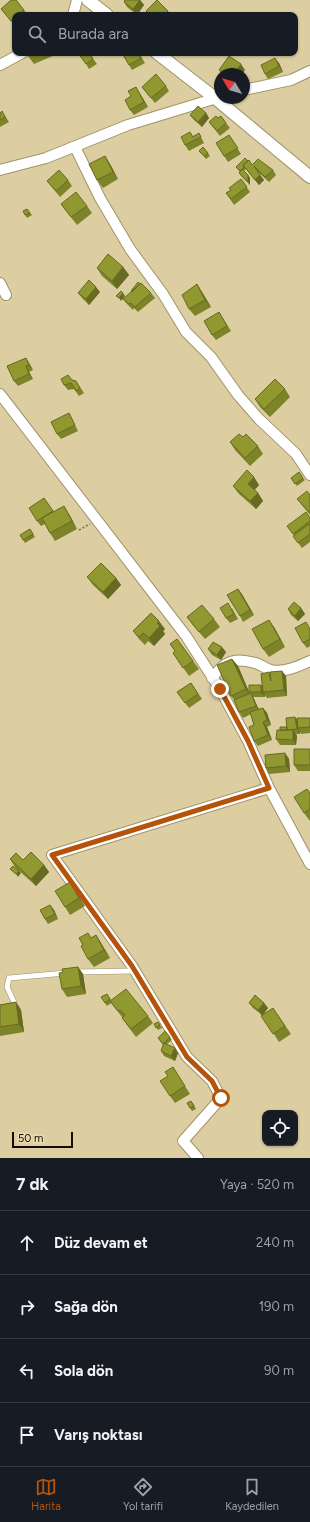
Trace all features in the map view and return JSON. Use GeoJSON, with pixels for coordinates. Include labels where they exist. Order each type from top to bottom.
{"type":"FeatureCollection","features":[{"type":"Feature","properties":{"kind":"street"},"geometry":{"type":"LineString","coordinates":[[74,12],[77,0]]}},
{"type":"Feature","properties":{"kind":"street"},"geometry":{"type":"LineString","coordinates":[[88,0],[103,12]]}},
{"type":"Feature","properties":{"kind":"street"},"geometry":{"type":"LineString","coordinates":[[0,65],[16,56]]}},
{"type":"Feature","properties":{"kind":"street"},"geometry":{"type":"LineString","coordinates":[[160,56],[214,95]]}},
{"type":"Feature","properties":{"kind":"street"},"geometry":{"type":"LineString","coordinates":[[250,89],[291,80],[310,71]]}},
{"type":"Feature","properties":{"kind":"street"},"geometry":{"type":"LineString","coordinates":[[0,170],[46,158],[128,125],[214,99]]}},
{"type":"Feature","properties":{"kind":"street"},"geometry":{"type":"LineString","coordinates":[[225,104],[310,177]]}},
{"type":"Feature","properties":{"kind":"street"},"geometry":{"type":"LineString","coordinates":[[75,147],[100,198],[119,230],[163,294],[186,332],[211,357],[238,395],[251,410],[296,454],[310,475]]}},
{"type":"Feature","properties":{"kind":"street"},"geometry":{"type":"LineString","coordinates":[[0,283],[6,295]]}},
{"type":"Feature","properties":{"kind":"street"},"geometry":{"type":"LineString","coordinates":[[0,394],[186,636],[248,741],[269,788],[310,864]]}},
{"type":"Feature","properties":{"kind":"street"},"geometry":{"type":"LineString","coordinates":[[212,678],[220,667],[233,660],[255,663],[272,671],[293,669],[310,662]]}},
{"type":"Feature","properties":{"kind":"street"},"geometry":{"type":"LineString","coordinates":[[198,1158],[183,1141],[221,1098],[212,1081],[187,1057],[135,971],[52,855],[269,788]]}},
{"type":"Feature","properties":{"kind":"lane"},"geometry":{"type":"LineString","coordinates":[[14,1002],[7,987],[9,978],[95,971],[135,971]]}},
{"type":"Feature","properties":{"kind":"path"},"geometry":{"type":"LineString","coordinates":[[79,530],[96,520]]}},
{"type":"Feature","properties":{"kind":"building"},"geometry":{"type":"Polygon","coordinates":[[[11,0],[16,0],[24,10],[22,12],[12,12],[11,21],[1,9],[11,0]]]}},
{"type":"Feature","properties":{"kind":"building"},"geometry":{"type":"Polygon","coordinates":[[[125,0],[140,0],[133,9],[124,2],[125,0]]]}},
{"type":"Feature","properties":{"kind":"building"},"geometry":{"type":"Polygon","coordinates":[[[157,0],[168,11],[147,12],[146,11],[157,0]]]}},
{"type":"Feature","properties":{"kind":"building"},"geometry":{"type":"Polygon","coordinates":[[[80,56],[91,56],[93,59],[86,64],[80,56]]]}},
{"type":"Feature","properties":{"kind":"building"},"geometry":{"type":"Polygon","coordinates":[[[124,56],[140,56],[141,58],[129,65],[124,56]]]}},
{"type":"Feature","properties":{"kind":"building"},"geometry":{"type":"Polygon","coordinates":[[[229,56],[241,64],[238,68],[220,68],[229,56]]]}},
{"type":"Feature","properties":{"kind":"building"},"geometry":{"type":"Polygon","coordinates":[[[275,58],[279,66],[265,74],[261,65],[275,58]]]}},
{"type":"Feature","properties":{"kind":"building"},"geometry":{"type":"Polygon","coordinates":[[[156,74],[166,86],[151,98],[142,87],[156,74]]]}},
{"type":"Feature","properties":{"kind":"building"},"geometry":{"type":"Polygon","coordinates":[[[136,87],[144,102],[130,110],[125,100],[131,96],[128,91],[136,87]]]}},
{"type":"Feature","properties":{"kind":"building"},"geometry":{"type":"Polygon","coordinates":[[[198,106],[206,113],[198,122],[190,115],[198,106]]]}},
{"type":"Feature","properties":{"kind":"building"},"geometry":{"type":"Polygon","coordinates":[[[2,111],[5,117],[0,120],[0,113],[2,111]]]}},
{"type":"Feature","properties":{"kind":"building"},"geometry":{"type":"Polygon","coordinates":[[[216,116],[218,118],[221,116],[226,123],[217,131],[209,122],[216,116]]]}},
{"type":"Feature","properties":{"kind":"building"},"geometry":{"type":"Polygon","coordinates":[[[190,132],[193,137],[199,133],[201,137],[185,145],[181,137],[190,132]]]}},
{"type":"Feature","properties":{"kind":"building"},"geometry":{"type":"Polygon","coordinates":[[[229,135],[238,148],[224,156],[216,143],[229,135]]]}},
{"type":"Feature","properties":{"kind":"building"},"geometry":{"type":"Polygon","coordinates":[[[203,147],[208,153],[204,156],[199,151],[203,147]]]}},
{"type":"Feature","properties":{"kind":"building"},"geometry":{"type":"Polygon","coordinates":[[[105,156],[113,172],[97,180],[89,164],[105,156]]]}},
{"type":"Feature","properties":{"kind":"building"},"geometry":{"type":"Polygon","coordinates":[[[245,158],[248,161],[243,165],[244,167],[240,171],[236,167],[245,158]]]}},
{"type":"Feature","properties":{"kind":"building"},"geometry":{"type":"Polygon","coordinates":[[[258,159],[273,170],[265,177],[254,166],[260,175],[255,180],[243,165],[249,160],[252,165],[258,159]]]}},
{"type":"Feature","properties":{"kind":"building"},"geometry":{"type":"Polygon","coordinates":[[[242,169],[248,175],[248,182],[239,173],[242,169]]]}},
{"type":"Feature","properties":{"kind":"building"},"geometry":{"type":"Polygon","coordinates":[[[59,170],[68,180],[56,191],[47,181],[59,170]]]}},
{"type":"Feature","properties":{"kind":"building"},"geometry":{"type":"Polygon","coordinates":[[[241,179],[247,187],[231,199],[226,193],[231,190],[229,188],[241,179]]]}},
{"type":"Feature","properties":{"kind":"building"},"geometry":{"type":"Polygon","coordinates":[[[76,192],[87,206],[71,217],[61,204],[76,192]]]}},
{"type":"Feature","properties":{"kind":"building"},"geometry":{"type":"Polygon","coordinates":[[[27,209],[30,213],[25,215],[23,211],[27,209]]]}},
{"type":"Feature","properties":{"kind":"building"},"geometry":{"type":"Polygon","coordinates":[[[108,254],[123,267],[112,281],[97,268],[108,254]]]}},
{"type":"Feature","properties":{"kind":"building"},"geometry":{"type":"Polygon","coordinates":[[[89,280],[96,287],[86,299],[78,293],[89,280]]]}},
{"type":"Feature","properties":{"kind":"building"},"geometry":{"type":"Polygon","coordinates":[[[138,282],[140,284],[132,292],[131,291],[138,282]]]}},
{"type":"Feature","properties":{"kind":"building"},"geometry":{"type":"Polygon","coordinates":[[[141,283],[151,293],[135,307],[123,299],[141,283]]]}},
{"type":"Feature","properties":{"kind":"building"},"geometry":{"type":"Polygon","coordinates":[[[197,284],[205,300],[189,309],[182,295],[197,284]]]}},
{"type":"Feature","properties":{"kind":"building"},"geometry":{"type":"Polygon","coordinates":[[[121,291],[123,293],[119,298],[116,296],[121,291]]]}},
{"type":"Feature","properties":{"kind":"building"},"geometry":{"type":"Polygon","coordinates":[[[219,312],[227,326],[212,335],[204,321],[219,312]]]}},
{"type":"Feature","properties":{"kind":"building"},"geometry":{"type":"Polygon","coordinates":[[[26,358],[29,365],[26,366],[29,374],[14,381],[7,366],[26,358]]]}},
{"type":"Feature","properties":{"kind":"building"},"geometry":{"type":"Polygon","coordinates":[[[68,375],[72,380],[76,381],[80,388],[76,391],[71,383],[64,385],[61,379],[68,375]]]}},
{"type":"Feature","properties":{"kind":"building"},"geometry":{"type":"Polygon","coordinates":[[[275,379],[285,389],[264,409],[255,399],[275,379]]]}},
{"type":"Feature","properties":{"kind":"building"},"geometry":{"type":"Polygon","coordinates":[[[69,413],[75,425],[57,434],[51,422],[69,413]]]}},
{"type":"Feature","properties":{"kind":"building"},"geometry":{"type":"Polygon","coordinates":[[[239,434],[243,437],[246,434],[258,446],[245,458],[230,442],[239,434]]]}},
{"type":"Feature","properties":{"kind":"building"},"geometry":{"type":"Polygon","coordinates":[[[247,470],[254,477],[248,484],[258,493],[250,501],[233,486],[247,470]]]}},
{"type":"Feature","properties":{"kind":"building"},"geometry":{"type":"Polygon","coordinates":[[[299,472],[303,478],[295,484],[291,478],[299,472]]]}},
{"type":"Feature","properties":{"kind":"building"},"geometry":{"type":"Polygon","coordinates":[[[307,491],[310,495],[310,513],[297,499],[307,491]]]}},
{"type":"Feature","properties":{"kind":"building"},"geometry":{"type":"Polygon","coordinates":[[[44,498],[53,511],[37,521],[29,508],[44,498]]]}},
{"type":"Feature","properties":{"kind":"building"},"geometry":{"type":"Polygon","coordinates":[[[64,506],[72,521],[50,533],[42,518],[64,506]]]}},
{"type":"Feature","properties":{"kind":"building"},"geometry":{"type":"Polygon","coordinates":[[[306,512],[310,518],[310,521],[293,534],[287,526],[306,512]]]}},
{"type":"Feature","properties":{"kind":"building"},"geometry":{"type":"Polygon","coordinates":[[[309,524],[310,534],[298,543],[293,536],[309,524]]]}},
{"type":"Feature","properties":{"kind":"building"},"geometry":{"type":"Polygon","coordinates":[[[30,529],[33,534],[23,540],[20,535],[30,529]]]}},
{"type":"Feature","properties":{"kind":"building"},"geometry":{"type":"Polygon","coordinates":[[[101,563],[116,578],[103,592],[87,577],[101,563]]]}},
{"type":"Feature","properties":{"kind":"building"},"geometry":{"type":"Polygon","coordinates":[[[238,589],[250,610],[240,616],[227,595],[238,589]]]}},
{"type":"Feature","properties":{"kind":"building"},"geometry":{"type":"Polygon","coordinates":[[[294,602],[301,608],[295,616],[288,609],[294,602]]]}},
{"type":"Feature","properties":{"kind":"building"},"geometry":{"type":"Polygon","coordinates":[[[228,603],[234,614],[226,618],[220,608],[228,603]]]}},
{"type":"Feature","properties":{"kind":"building"},"geometry":{"type":"Polygon","coordinates":[[[202,605],[214,619],[199,632],[187,617],[202,605]]]}},
{"type":"Feature","properties":{"kind":"building"},"geometry":{"type":"Polygon","coordinates":[[[151,613],[159,621],[157,623],[160,626],[149,638],[143,633],[139,637],[133,631],[151,613]]]}},
{"type":"Feature","properties":{"kind":"building"},"geometry":{"type":"Polygon","coordinates":[[[269,620],[280,639],[263,649],[252,629],[269,620]]]}},
{"type":"Feature","properties":{"kind":"building"},"geometry":{"type":"Polygon","coordinates":[[[306,622],[310,629],[310,639],[303,643],[295,628],[306,622]]]}},
{"type":"Feature","properties":{"kind":"building"},"geometry":{"type":"Polygon","coordinates":[[[177,639],[193,661],[183,668],[173,653],[175,651],[170,644],[177,639]]]}},
{"type":"Feature","properties":{"kind":"building"},"geometry":{"type":"Polygon","coordinates":[[[213,642],[222,647],[217,655],[208,649],[213,642]]]}},
{"type":"Feature","properties":{"kind":"building"},"geometry":{"type":"Polygon","coordinates":[[[232,659],[246,689],[231,696],[217,665],[232,659]]]}},
{"type":"Feature","properties":{"kind":"building"},"geometry":{"type":"Polygon","coordinates":[[[282,671],[284,690],[263,692],[261,674],[269,672],[271,681],[270,672],[282,671]]]}},
{"type":"Feature","properties":{"kind":"building"},"geometry":{"type":"Polygon","coordinates":[[[191,683],[198,694],[185,703],[177,692],[191,683]]]}},
{"type":"Feature","properties":{"kind":"building"},"geometry":{"type":"Polygon","coordinates":[[[249,685],[261,685],[261,692],[249,692],[249,685]]]}},
{"type":"Feature","properties":{"kind":"building"},"geometry":{"type":"Polygon","coordinates":[[[251,693],[256,706],[239,712],[234,700],[251,693]]]}},
{"type":"Feature","properties":{"kind":"building"},"geometry":{"type":"Polygon","coordinates":[[[263,708],[267,720],[263,722],[268,735],[254,741],[249,727],[254,725],[250,712],[263,708]]]}},
{"type":"Feature","properties":{"kind":"building"},"geometry":{"type":"Polygon","coordinates":[[[295,717],[297,729],[287,730],[286,718],[295,717]]]}},
{"type":"Feature","properties":{"kind":"building"},"geometry":{"type":"Polygon","coordinates":[[[297,718],[310,718],[310,727],[298,728],[297,718]]]}},
{"type":"Feature","properties":{"kind":"building"},"geometry":{"type":"Polygon","coordinates":[[[280,727],[287,727],[288,730],[280,730],[280,727]]]}},
{"type":"Feature","properties":{"kind":"building"},"geometry":{"type":"Polygon","coordinates":[[[277,730],[293,730],[293,740],[276,739],[277,730]]]}},
{"type":"Feature","properties":{"kind":"building"},"geometry":{"type":"Polygon","coordinates":[[[294,749],[310,749],[310,765],[294,765],[294,749]]]}},
{"type":"Feature","properties":{"kind":"building"},"geometry":{"type":"Polygon","coordinates":[[[285,753],[286,766],[266,768],[265,755],[285,753]]]}},
{"type":"Feature","properties":{"kind":"building"},"geometry":{"type":"Polygon","coordinates":[[[307,789],[310,793],[310,809],[304,813],[294,797],[307,789]]]}},
{"type":"Feature","properties":{"kind":"building"},"geometry":{"type":"Polygon","coordinates":[[[31,852],[44,865],[31,879],[10,859],[16,853],[23,860],[31,852]]]}},
{"type":"Feature","properties":{"kind":"building"},"geometry":{"type":"Polygon","coordinates":[[[13,866],[19,871],[16,874],[10,869],[13,866]]]}},
{"type":"Feature","properties":{"kind":"building"},"geometry":{"type":"Polygon","coordinates":[[[70,882],[79,898],[65,907],[55,891],[70,882]]]}},
{"type":"Feature","properties":{"kind":"building"},"geometry":{"type":"Polygon","coordinates":[[[50,905],[55,914],[45,919],[40,910],[50,905]]]}},
{"type":"Feature","properties":{"kind":"building"},"geometry":{"type":"Polygon","coordinates":[[[88,933],[91,938],[96,935],[104,950],[88,959],[81,946],[83,945],[79,938],[88,933]]]}},
{"type":"Feature","properties":{"kind":"building"},"geometry":{"type":"Polygon","coordinates":[[[78,967],[81,986],[62,989],[59,973],[63,972],[62,969],[78,967]]]}},
{"type":"Feature","properties":{"kind":"building"},"geometry":{"type":"Polygon","coordinates":[[[126,989],[148,1016],[131,1029],[122,1018],[125,1015],[120,1010],[118,1011],[110,1001],[126,989]]]}},
{"type":"Feature","properties":{"kind":"building"},"geometry":{"type":"Polygon","coordinates":[[[107,994],[110,999],[105,1003],[101,997],[107,994]]]}},
{"type":"Feature","properties":{"kind":"building"},"geometry":{"type":"Polygon","coordinates":[[[255,995],[264,1003],[258,1010],[249,1003],[255,995]]]}},
{"type":"Feature","properties":{"kind":"building"},"geometry":{"type":"Polygon","coordinates":[[[16,1002],[19,1024],[0,1027],[0,1005],[16,1002]]]}},
{"type":"Feature","properties":{"kind":"building"},"geometry":{"type":"Polygon","coordinates":[[[273,1008],[285,1026],[273,1034],[261,1016],[273,1008]]]}},
{"type":"Feature","properties":{"kind":"building"},"geometry":{"type":"Polygon","coordinates":[[[158,1022],[160,1025],[156,1028],[154,1024],[158,1022]]]}},
{"type":"Feature","properties":{"kind":"building"},"geometry":{"type":"Polygon","coordinates":[[[165,1031],[170,1037],[163,1044],[158,1038],[165,1031]]]}},
{"type":"Feature","properties":{"kind":"building"},"geometry":{"type":"Polygon","coordinates":[[[164,1043],[175,1048],[171,1056],[161,1051],[164,1043]]]}},
{"type":"Feature","properties":{"kind":"building"},"geometry":{"type":"Polygon","coordinates":[[[173,1067],[185,1086],[170,1096],[160,1081],[168,1076],[165,1072],[173,1067]]]}},
{"type":"Feature","properties":{"kind":"building"},"geometry":{"type":"Polygon","coordinates":[[[191,1101],[194,1106],[190,1108],[187,1103],[191,1101]]]}},
{"type":"Feature","properties":{"kind":"route"},"geometry":{"type":"LineString","coordinates":[[220,689],[248,741],[269,788],[52,855],[132,966],[187,1057],[212,1081],[221,1098]]}}]}
